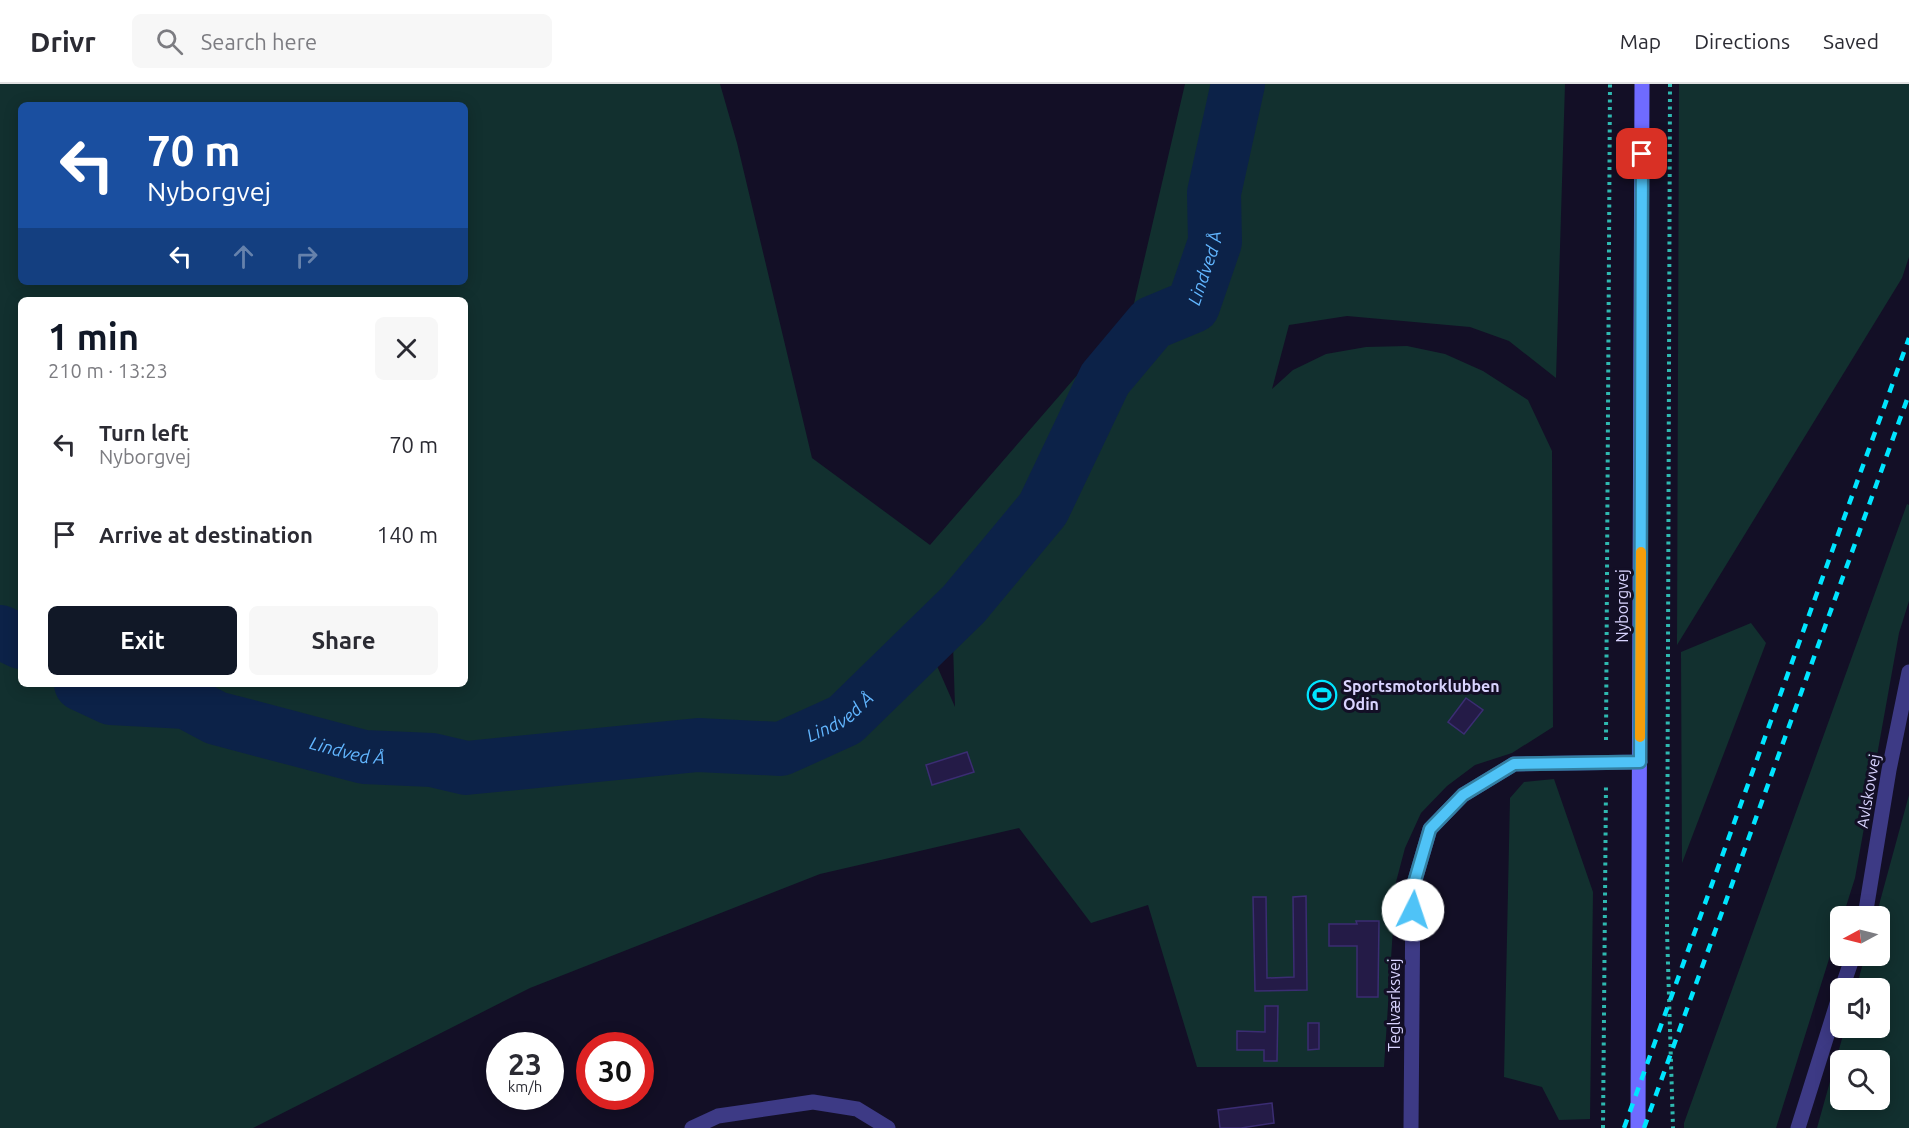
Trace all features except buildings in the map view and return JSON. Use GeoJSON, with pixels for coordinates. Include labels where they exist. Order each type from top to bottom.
{"type":"FeatureCollection","features":[{"type":"Feature","properties":{"kind":"main road","name":"Nyborgvej"},"geometry":{"type":"LineString","coordinates":[[1638,1128],[1642,84]]}},
{"type":"Feature","properties":{"kind":"street","name":"Avlskovvej"},"geometry":{"type":"LineString","coordinates":[[1867,906],[1889,770],[1909,672]]}},
{"type":"Feature","properties":{"kind":"street","name":"Teglværksvej"},"geometry":{"type":"LineString","coordinates":[[1411,1128],[1413,887],[1430,829],[1463,795],[1514,764],[1640,762]]}},
{"type":"Feature","properties":{"kind":"street"},"geometry":{"type":"LineString","coordinates":[[1798,1128],[1830,1026]]}},
{"type":"Feature","properties":{"kind":"street"},"geometry":{"type":"LineString","coordinates":[[692,1128],[718,1116],[813,1102],[857,1109],[888,1128]]}},
{"type":"Feature","properties":{"kind":"path"},"geometry":{"type":"LineString","coordinates":[[1603,1128],[1610,84]]}},
{"type":"Feature","properties":{"kind":"path"},"geometry":{"type":"LineString","coordinates":[[1670,84],[1667,931],[1673,1128]]}},
{"type":"Feature","properties":{"kind":"green space"},"geometry":{"type":"Polygon","coordinates":[[[0,84],[720,84],[737,143],[812,458],[930,545],[1132,312],[1185,84],[1565,84],[1556,378],[1509,341],[1470,327],[1347,316],[1289,325],[1272,389],[1293,370],[1326,354],[1366,347],[1407,346],[1445,354],[1483,371],[1528,400],[1552,451],[1553,727],[1512,753],[1475,765],[1447,786],[1421,813],[1405,848],[1396,882],[1384,1067],[1197,1067],[1148,905],[1091,923],[1019,828],[820,874],[530,988],[253,1128],[0,1128],[0,84]],[[951,582],[916,618],[955,707],[951,582]]]}},
{"type":"Feature","properties":{"kind":"green space"},"geometry":{"type":"Polygon","coordinates":[[[1679,84],[1909,84],[1909,257],[1902,278],[1677,645],[1679,84]]]}},
{"type":"Feature","properties":{"kind":"green space"},"geometry":{"type":"Polygon","coordinates":[[[1907,504],[1909,505],[1909,601],[1899,633],[1855,878],[1846,906],[1830,906],[1830,956],[1776,1128],[1684,1128],[1907,504]]]}},
{"type":"Feature","properties":{"kind":"green space"},"geometry":{"type":"Polygon","coordinates":[[[1751,623],[1766,643],[1682,863],[1681,652],[1751,623]]]}},
{"type":"Feature","properties":{"kind":"green space"},"geometry":{"type":"Polygon","coordinates":[[[1554,779],[1593,892],[1590,1119],[1559,1120],[1542,1087],[1504,1077],[1510,798],[1524,782],[1554,779]]]}},
{"type":"Feature","properties":{"kind":"green space"},"geometry":{"type":"Polygon","coordinates":[[[1909,795],[1909,1128],[1817,1128],[1830,1082],[1830,1110],[1890,1110],[1890,1050],[1839,1050],[1842,1038],[1890,1038],[1890,978],[1859,978],[1862,966],[1890,966],[1890,906],[1879,906],[1909,795]]]}},
{"type":"Feature","properties":{"kind":"waterway","name":"Lindved Å"},"geometry":{"type":"LineString","coordinates":[[87,687],[111,698],[186,702],[216,718],[364,757],[432,760],[466,768],[698,745],[781,749],[845,720],[964,604],[1043,509],[1105,379],[1152,323],[1193,306],[1215,242],[1214,193],[1238,84]]}},
{"type":"Feature","properties":{"kind":"waterway","name":"Lindved Å"},"geometry":{"type":"LineString","coordinates":[[0,632],[18,641]]}},
{"type":"Feature","properties":{"kind":"railway"},"geometry":{"type":"LineString","coordinates":[[1624,1128],[1909,338]]}},
{"type":"Feature","properties":{"kind":"railway"},"geometry":{"type":"LineString","coordinates":[[1644,1128],[1909,394]]}},
{"type":"Feature","properties":{"kind":"slow traffic"},"geometry":{"type":"LineString","coordinates":[[1640,737],[1641,552]]}},
{"type":"Feature","properties":{"kind":"place","name":"Sportsmotorklubben Odin"},"geometry":{"type":"Point","coordinates":[1322,695]}},
{"type":"Feature","properties":{"kind":"route"},"geometry":{"type":"LineString","coordinates":[[1413,910],[1413,887],[1430,829],[1463,795],[1514,764],[1640,762],[1642,154]]}}]}
